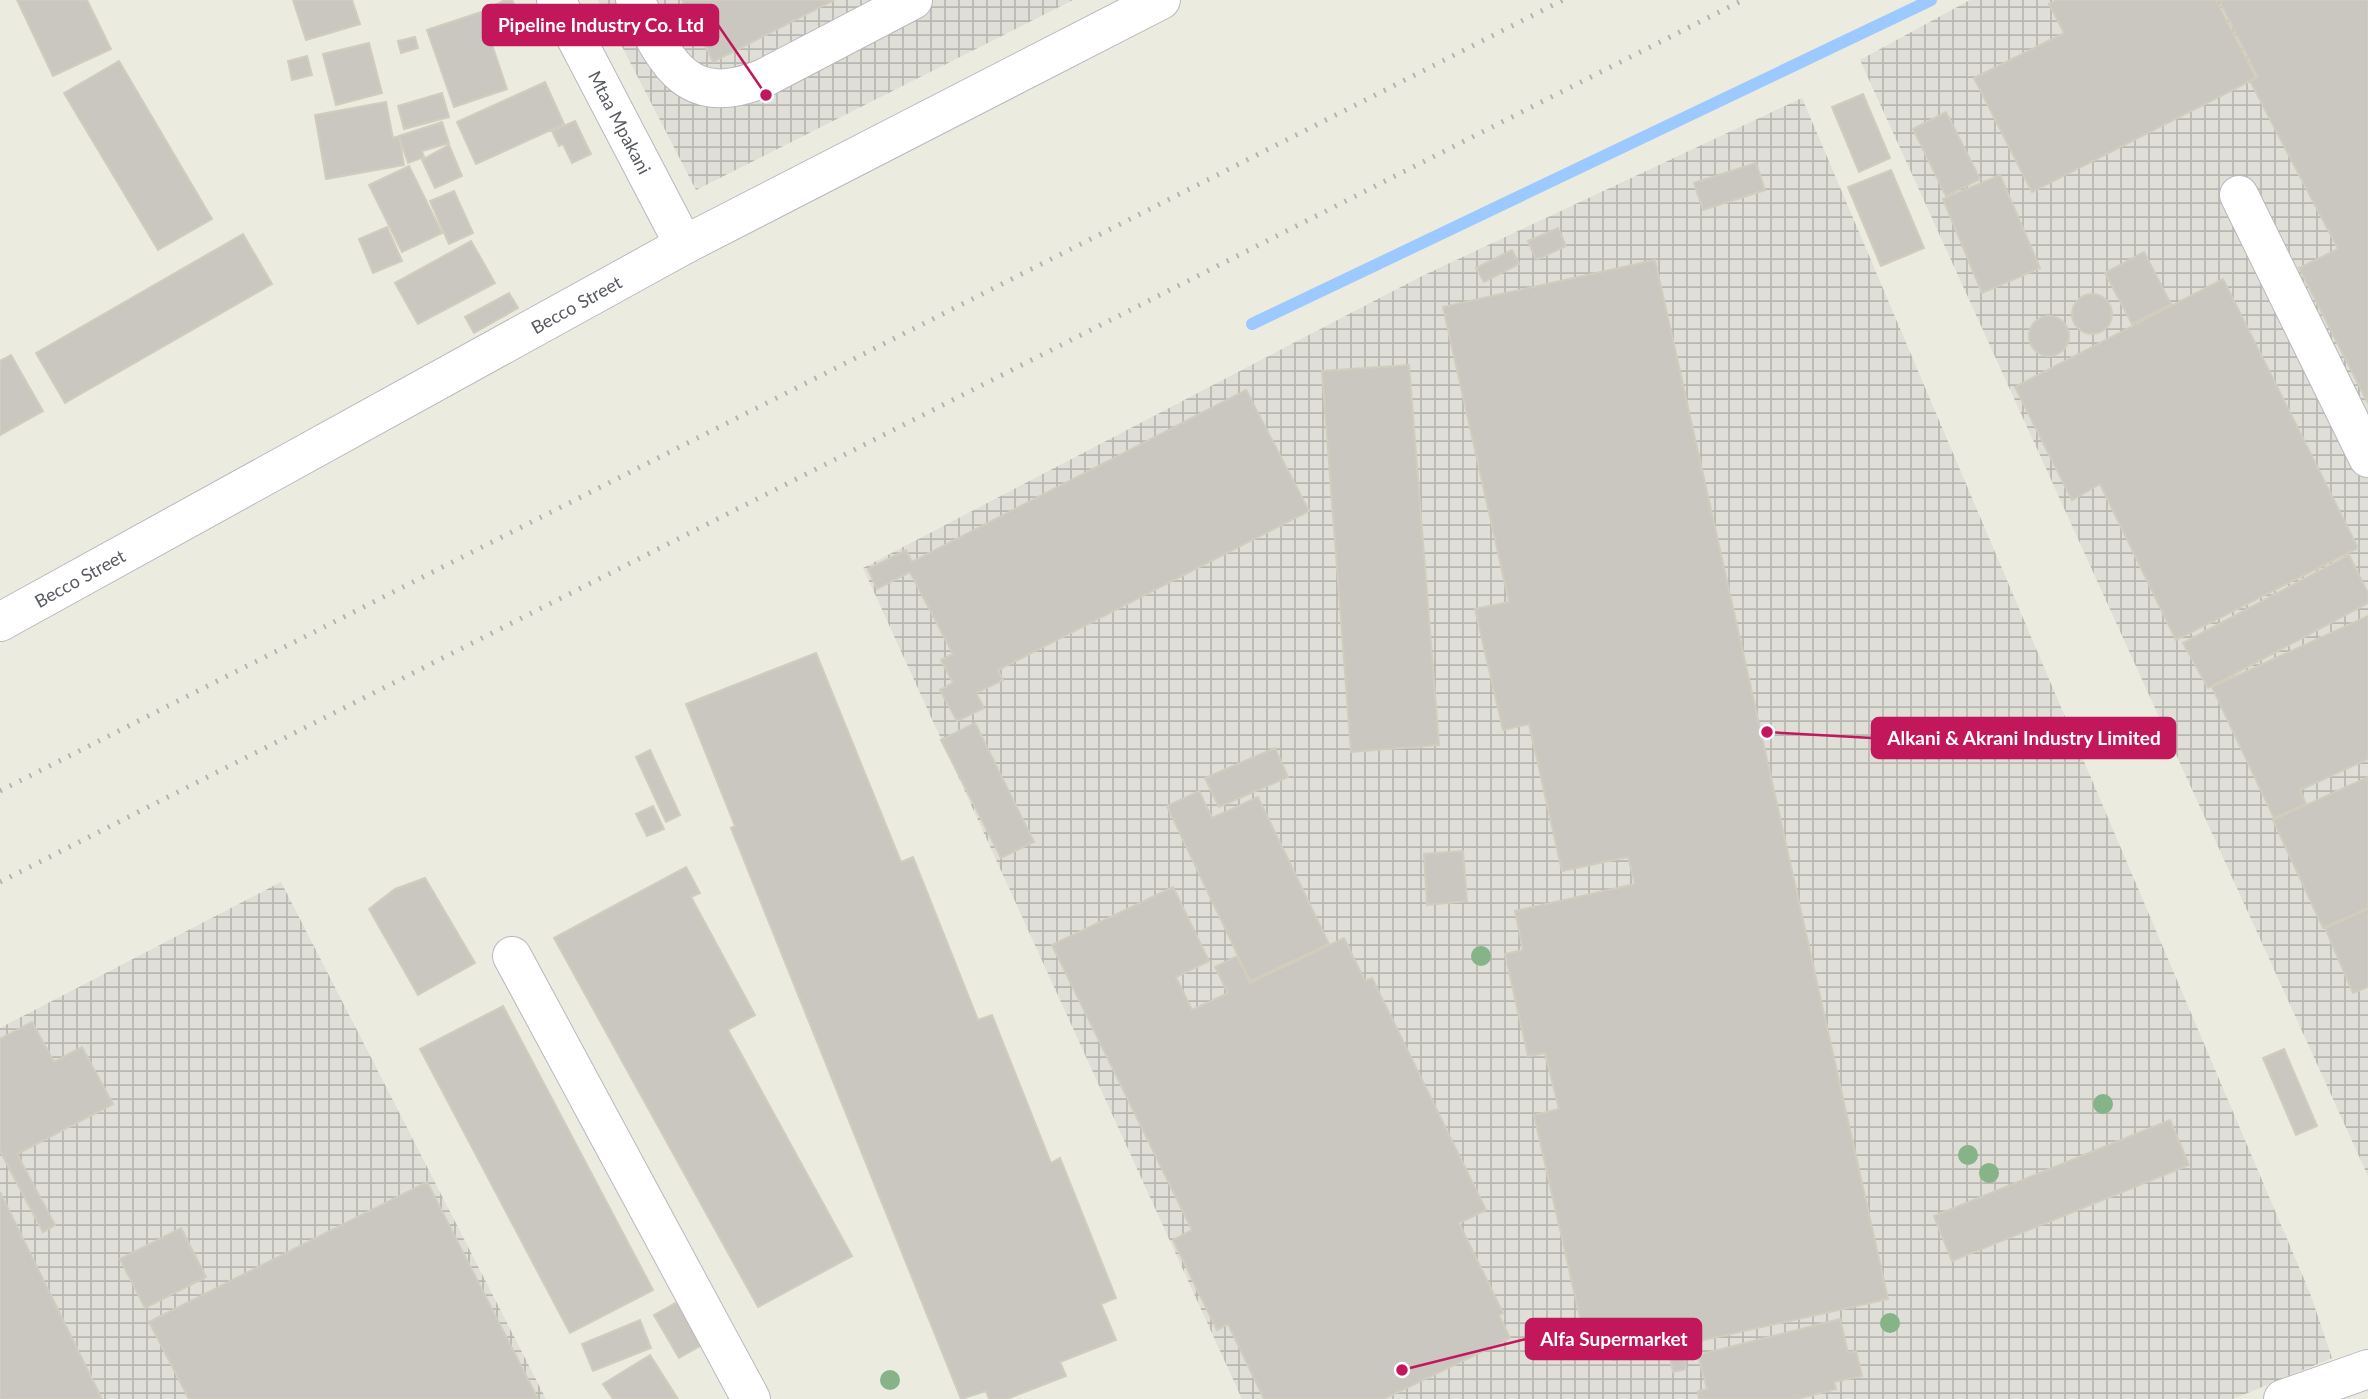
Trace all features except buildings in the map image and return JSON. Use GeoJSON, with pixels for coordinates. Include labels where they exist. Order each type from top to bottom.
{"type":"FeatureCollection","features":[{"type":"Feature","properties":{"kind":"street","name":"Mtaa Mpakani"},"geometry":{"type":"LineString","coordinates":[[556,0],[684,245]]}},
{"type":"Feature","properties":{"kind":"street"},"geometry":{"type":"LineString","coordinates":[[635,0],[664,58],[680,75],[722,89],[741,87],[764,78],[914,0]]}},
{"type":"Feature","properties":{"kind":"street","name":"Becco Street"},"geometry":{"type":"LineString","coordinates":[[0,622],[684,245],[1161,0]]}},
{"type":"Feature","properties":{"kind":"street"},"geometry":{"type":"LineString","coordinates":[[2239,195],[2368,458]]}},
{"type":"Feature","properties":{"kind":"street"},"geometry":{"type":"LineString","coordinates":[[512,956],[751,1399]]}},
{"type":"Feature","properties":{"kind":"street"},"geometry":{"type":"LineString","coordinates":[[2283,1399],[2368,1369]]}},
{"type":"Feature","properties":{"kind":"shaded area"},"geometry":{"type":"Polygon","coordinates":[[[598,0],[1073,0],[696,190],[598,0]]]}},
{"type":"Feature","properties":{"kind":"shaded area"},"geometry":{"type":"Polygon","coordinates":[[[1970,0],[2368,0],[2368,1176],[1860,60],[1970,0]]]}},
{"type":"Feature","properties":{"kind":"shaded area"},"geometry":{"type":"Polygon","coordinates":[[[1802,98],[2310,1293],[2332,1358],[2233,1399],[1242,1399],[863,568],[1420,277],[1802,98]]]}},
{"type":"Feature","properties":{"kind":"shaded area"},"geometry":{"type":"Polygon","coordinates":[[[281,882],[546,1399],[0,1399],[0,1028],[281,882]]]}},
{"type":"Feature","properties":{"kind":"waterway"},"geometry":{"type":"LineString","coordinates":[[1252,324],[1931,0]]}},
{"type":"Feature","properties":{"kind":"railway"},"geometry":{"type":"LineString","coordinates":[[0,791],[1563,0]]}},
{"type":"Feature","properties":{"kind":"railway"},"geometry":{"type":"LineString","coordinates":[[0,882],[1743,0]]}},
{"type":"Feature","properties":{"kind":"place","name":"Pipeline Industry Co. Ltd"},"geometry":{"type":"Point","coordinates":[766,95]}},
{"type":"Feature","properties":{"kind":"place","name":"Alkani & Akrani Industry Limited"},"geometry":{"type":"Point","coordinates":[1767,732]}},
{"type":"Feature","properties":{"kind":"place","name":"Alfa Supermarket"},"geometry":{"type":"Point","coordinates":[1402,1370]}}]}
